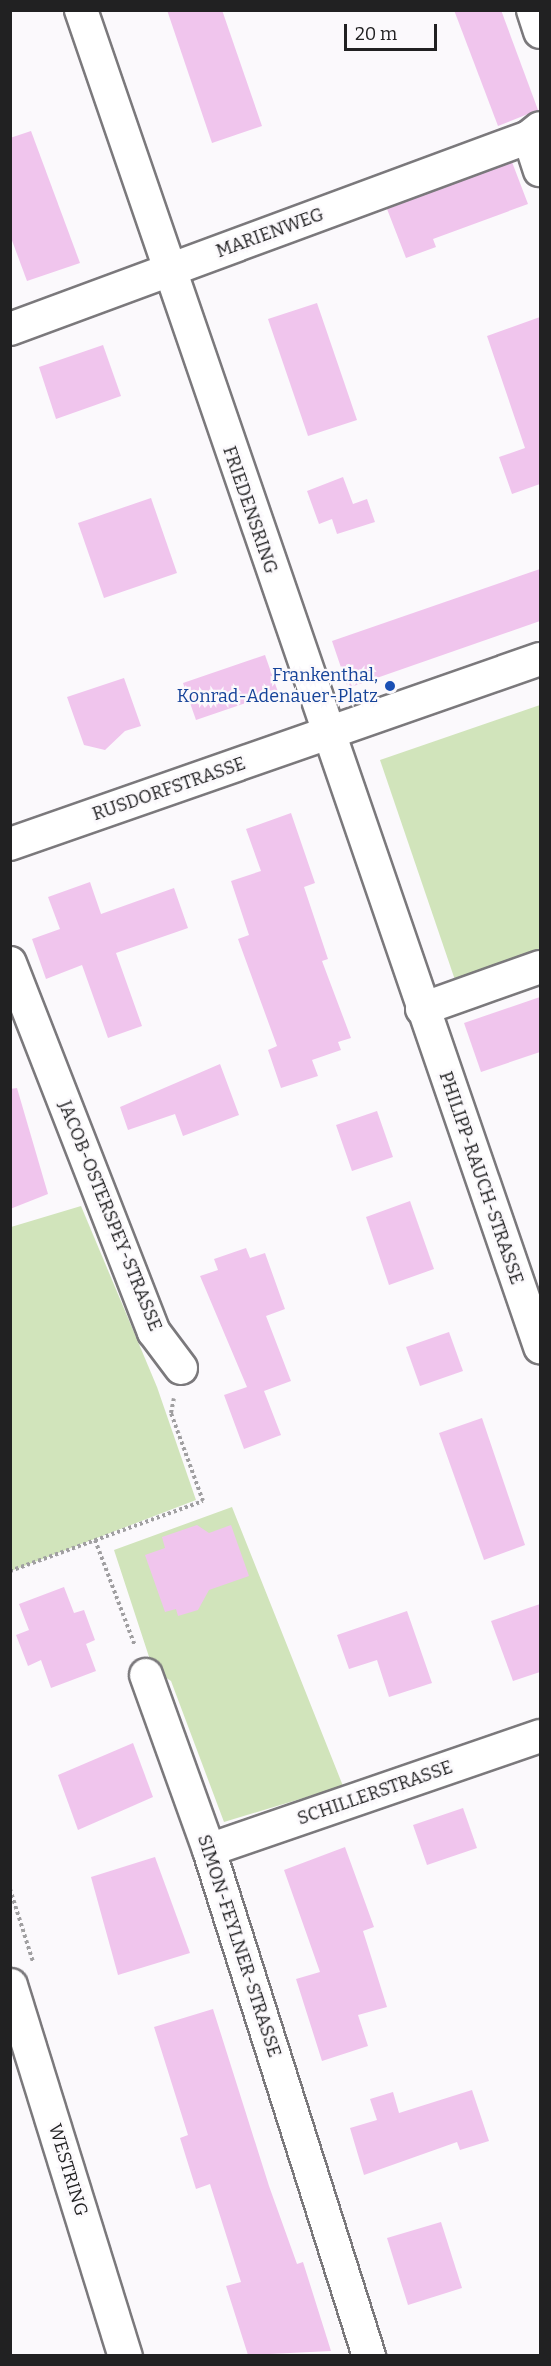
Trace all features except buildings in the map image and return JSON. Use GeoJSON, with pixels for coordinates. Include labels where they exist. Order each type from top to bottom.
{"type":"FeatureCollection","features":[{"type":"Feature","properties":{"kind":"main road","name":"WESTRING"},"geometry":{"type":"LineString","coordinates":[[10,1985],[124,2355]]}},
{"type":"Feature","properties":{"kind":"street","name":"FRIEDENSRING"},"geometry":{"type":"LineString","coordinates":[[81,10],[168,271],[422,1009]]}},
{"type":"Feature","properties":{"kind":"street"},"geometry":{"type":"LineString","coordinates":[[533,10],[540,32]]}},
{"type":"Feature","properties":{"kind":"street","name":"MARIENWEG"},"geometry":{"type":"LineString","coordinates":[[10,329],[535,133]]}},
{"type":"Feature","properties":{"kind":"street"},"geometry":{"type":"LineString","coordinates":[[535,133],[540,170]]}},
{"type":"Feature","properties":{"kind":"street","name":"RUSDORFSTRASSE"},"geometry":{"type":"LineString","coordinates":[[10,844],[540,659]]}},
{"type":"Feature","properties":{"kind":"street","name":"JACOB-OSTERSPEY-STRASSE"},"geometry":{"type":"LineString","coordinates":[[10,963],[154,1332],[181,1368]]}},
{"type":"Feature","properties":{"kind":"street"},"geometry":{"type":"LineString","coordinates":[[422,1009],[540,968]]}},
{"type":"Feature","properties":{"kind":"street","name":"PHILIPP-RAUCH-STRASSE"},"geometry":{"type":"LineString","coordinates":[[422,1009],[540,1347]]}},
{"type":"Feature","properties":{"kind":"street","name":"SIMON-FEYLNER-STRASSE"},"geometry":{"type":"LineString","coordinates":[[146,1675],[209,1850],[369,2355]]}},
{"type":"Feature","properties":{"kind":"street","name":"SCHILLERSTRASSE"},"geometry":{"type":"LineString","coordinates":[[209,1850],[540,1736]]}},
{"type":"Feature","properties":{"kind":"path"},"geometry":{"type":"LineString","coordinates":[[10,1571],[203,1501],[171,1413],[181,1368]]}},
{"type":"Feature","properties":{"kind":"path"},"geometry":{"type":"LineString","coordinates":[[95,1540],[146,1675]]}},
{"type":"Feature","properties":{"kind":"green space"},"geometry":{"type":"Polygon","coordinates":[[[540,705],[540,950],[455,980],[380,760],[540,705]]]}},
{"type":"Feature","properties":{"kind":"green space"},"geometry":{"type":"Polygon","coordinates":[[[81,1206],[157,1387],[196,1500],[11,1571],[11,1227],[81,1206]]]}},
{"type":"Feature","properties":{"kind":"green space"},"geometry":{"type":"Polygon","coordinates":[[[232,1507],[343,1786],[224,1822],[171,1681],[153,1669],[114,1550],[232,1507]]]}},
{"type":"Feature","properties":{"kind":"place","name":"Frankenthal, Konrad-Adenauer-Platz"},"geometry":{"type":"Point","coordinates":[390,686]}}]}
